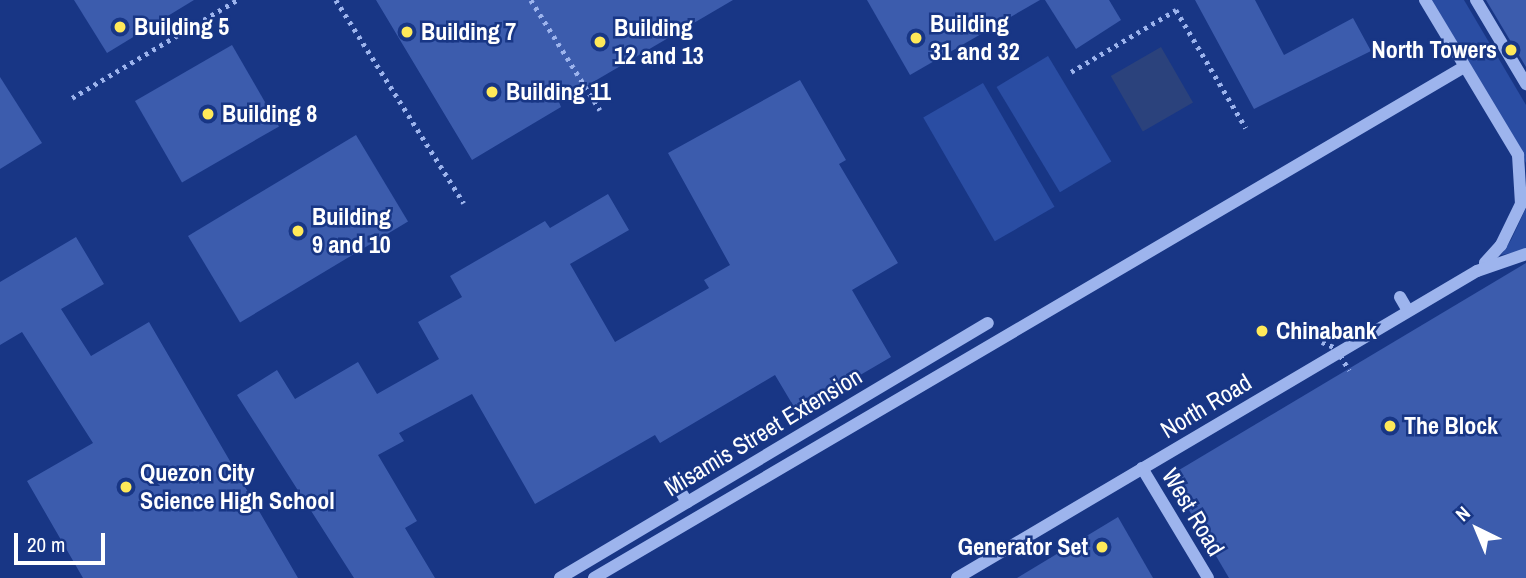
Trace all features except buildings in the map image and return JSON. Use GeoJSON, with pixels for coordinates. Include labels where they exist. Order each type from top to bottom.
{"type":"FeatureCollection","features":[{"type":"Feature","properties":{"kind":"street"},"geometry":{"type":"LineString","coordinates":[[1425,0],[1518,155],[1522,173],[1521,204],[1515,218],[1501,245],[1477,271]]}},
{"type":"Feature","properties":{"kind":"street"},"geometry":{"type":"LineString","coordinates":[[1476,0],[1526,84]]}},
{"type":"Feature","properties":{"kind":"street"},"geometry":{"type":"LineString","coordinates":[[594,578],[1464,67]]}},
{"type":"Feature","properties":{"kind":"street"},"geometry":{"type":"LineString","coordinates":[[1477,271],[1526,254]]}},
{"type":"Feature","properties":{"kind":"street","name":"North Road"},"geometry":{"type":"LineString","coordinates":[[957,578],[1477,271]]}},
{"type":"Feature","properties":{"kind":"street"},"geometry":{"type":"LineString","coordinates":[[1400,297],[1408,311]]}},
{"type":"Feature","properties":{"kind":"street","name":"Misamis Street Extension"},"geometry":{"type":"LineString","coordinates":[[560,578],[988,323]]}},
{"type":"Feature","properties":{"kind":"street","name":"West Road"},"geometry":{"type":"LineString","coordinates":[[1142,468],[1208,578]]}},
{"type":"Feature","properties":{"kind":"street"},"geometry":{"type":"LineString","coordinates":[[674,481],[687,502]]}},
{"type":"Feature","properties":{"kind":"path"},"geometry":{"type":"LineString","coordinates":[[72,98],[237,0]]}},
{"type":"Feature","properties":{"kind":"path"},"geometry":{"type":"LineString","coordinates":[[336,0],[464,203]]}},
{"type":"Feature","properties":{"kind":"path"},"geometry":{"type":"LineString","coordinates":[[531,0],[600,110]]}},
{"type":"Feature","properties":{"kind":"path"},"geometry":{"type":"LineString","coordinates":[[1071,72],[1176,10],[1246,128]]}},
{"type":"Feature","properties":{"kind":"path"},"geometry":{"type":"LineString","coordinates":[[1322,342],[1336,348],[1349,370]]}},
{"type":"Feature","properties":{"kind":"shaded area"},"geometry":{"type":"Polygon","coordinates":[[[1432,0],[1464,0],[1526,105],[1526,163],[1432,0]]]}},
{"type":"Feature","properties":{"kind":"shaded area"},"geometry":{"type":"Polygon","coordinates":[[[1161,47],[1193,102],[1143,131],[1111,76],[1161,47]]]}},
{"type":"Feature","properties":{"kind":"shaded area"},"geometry":{"type":"Polygon","coordinates":[[[1048,56],[1111,161],[1060,192],[997,87],[1048,56]]]}},
{"type":"Feature","properties":{"kind":"shaded area"},"geometry":{"type":"Polygon","coordinates":[[[983,83],[1054,207],[995,241],[923,118],[983,83]]]}},
{"type":"Feature","properties":{"kind":"shaded area"},"geometry":{"type":"Polygon","coordinates":[[[1526,208],[1526,250],[1501,255],[1511,240],[1526,208]]]}},
{"type":"Feature","properties":{"kind":"place","name":"Building 5"},"geometry":{"type":"Point","coordinates":[120,27]}},
{"type":"Feature","properties":{"kind":"place","name":"Building 7"},"geometry":{"type":"Point","coordinates":[407,32]}},
{"type":"Feature","properties":{"kind":"place","name":"Building 31 and 32"},"geometry":{"type":"Point","coordinates":[916,38]}},
{"type":"Feature","properties":{"kind":"place","name":"Building 12 and 13"},"geometry":{"type":"Point","coordinates":[600,42]}},
{"type":"Feature","properties":{"kind":"place","name":"North Towers"},"geometry":{"type":"Point","coordinates":[1511,50]}},
{"type":"Feature","properties":{"kind":"place","name":"Building 11"},"geometry":{"type":"Point","coordinates":[492,92]}},
{"type":"Feature","properties":{"kind":"place","name":"Building 8"},"geometry":{"type":"Point","coordinates":[208,114]}},
{"type":"Feature","properties":{"kind":"place","name":"Building 9 and 10"},"geometry":{"type":"Point","coordinates":[298,231]}},
{"type":"Feature","properties":{"kind":"place","name":"Chinabank"},"geometry":{"type":"Point","coordinates":[1262,331]}},
{"type":"Feature","properties":{"kind":"place","name":"The Block"},"geometry":{"type":"Point","coordinates":[1390,426]}},
{"type":"Feature","properties":{"kind":"place","name":"Quezon City Science High School"},"geometry":{"type":"Point","coordinates":[126,487]}},
{"type":"Feature","properties":{"kind":"place","name":"Generator Set"},"geometry":{"type":"Point","coordinates":[1102,547]}}]}
